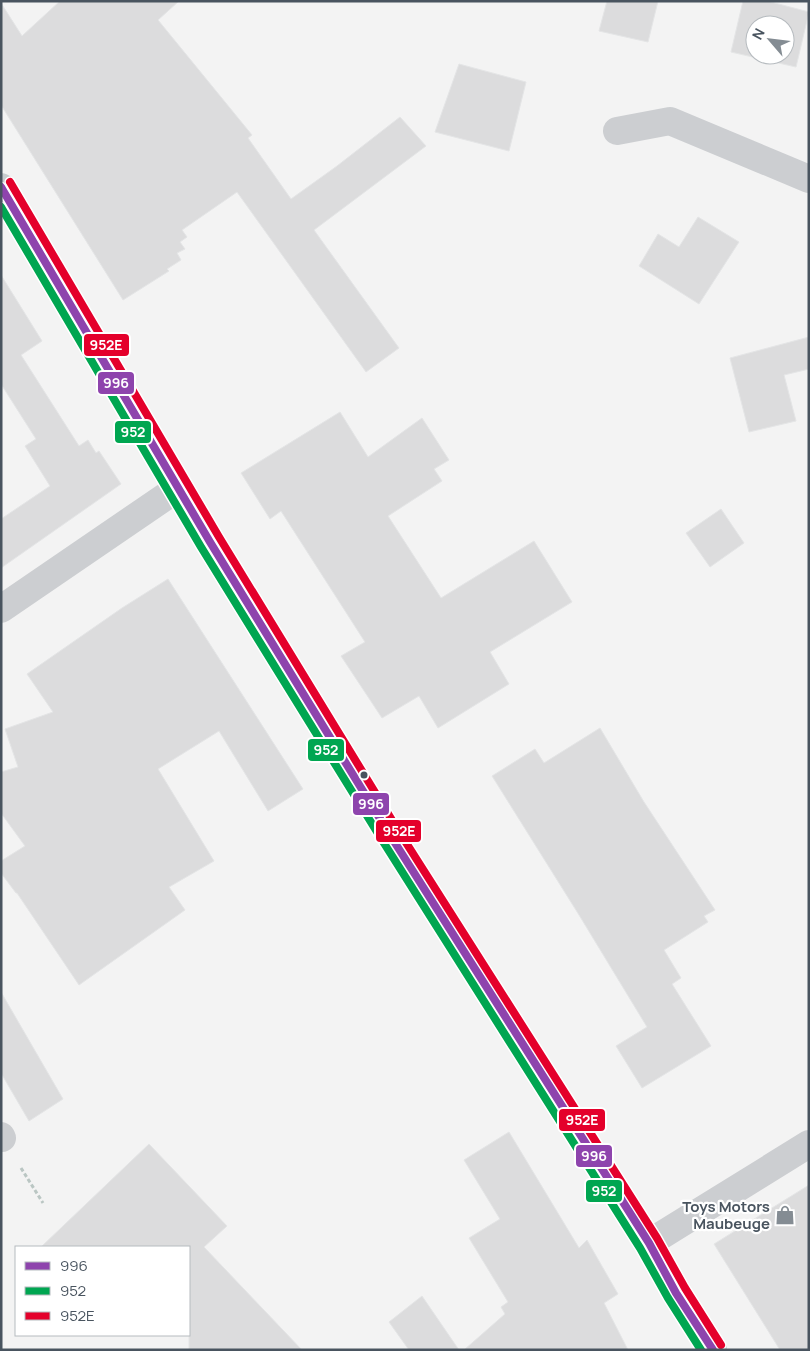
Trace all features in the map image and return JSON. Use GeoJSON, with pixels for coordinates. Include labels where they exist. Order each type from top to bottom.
{"type":"FeatureCollection","features":[{"type":"Feature","properties":{"kind":"main road"},"geometry":{"type":"LineString","coordinates":[[1,187],[178,488],[390,835],[649,1243],[676,1294],[713,1350]]}},
{"type":"Feature","properties":{"kind":"street"},"geometry":{"type":"LineString","coordinates":[[617,131],[670,121],[809,179]]}},
{"type":"Feature","properties":{"kind":"street"},"geometry":{"type":"LineString","coordinates":[[1,609],[178,488]]}},
{"type":"Feature","properties":{"kind":"street"},"geometry":{"type":"LineString","coordinates":[[649,1243],[809,1144]]}},
{"type":"Feature","properties":{"kind":"path"},"geometry":{"type":"LineString","coordinates":[[2,1137],[43,1203]]}},
{"type":"Feature","properties":{"kind":"building"},"geometry":{"type":"Polygon","coordinates":[[[60,1],[179,1],[158,20],[252,135],[248,138],[291,199],[400,117],[426,146],[314,230],[399,348],[366,372],[237,192],[182,230],[187,237],[180,242],[185,249],[177,253],[181,260],[167,269],[169,271],[123,300],[1,105],[1,3],[22,36],[60,1]]]}},
{"type":"Feature","properties":{"kind":"building"},"geometry":{"type":"Polygon","coordinates":[[[607,1],[658,1],[648,42],[599,31],[607,1]]]}},
{"type":"Feature","properties":{"kind":"building"},"geometry":{"type":"Polygon","coordinates":[[[743,1],[767,1],[809,12],[796,67],[787,65],[795,65],[795,15],[745,15],[745,55],[731,52],[743,1]]]}},
{"type":"Feature","properties":{"kind":"building"},"geometry":{"type":"Polygon","coordinates":[[[459,64],[526,82],[509,151],[435,132],[459,64]]]}},
{"type":"Feature","properties":{"kind":"building"},"geometry":{"type":"Polygon","coordinates":[[[698,217],[739,242],[699,304],[639,266],[658,234],[679,247],[698,217]]]}},
{"type":"Feature","properties":{"kind":"building"},"geometry":{"type":"Polygon","coordinates":[[[1,275],[42,341],[21,355],[79,446],[88,440],[96,453],[99,451],[121,484],[1,568],[1,519],[50,486],[25,446],[36,439],[1,384],[1,275]]]}},
{"type":"Feature","properties":{"kind":"building"},"geometry":{"type":"Polygon","coordinates":[[[809,337],[809,369],[784,375],[796,421],[749,432],[730,358],[809,337]]]}},
{"type":"Feature","properties":{"kind":"building"},"geometry":{"type":"Polygon","coordinates":[[[340,412],[368,457],[422,418],[449,460],[434,469],[442,481],[388,516],[441,598],[534,541],[572,602],[490,652],[509,684],[438,728],[419,696],[382,718],[341,656],[365,642],[281,511],[270,519],[241,473],[340,412]]]}},
{"type":"Feature","properties":{"kind":"building"},"geometry":{"type":"Polygon","coordinates":[[[721,509],[744,543],[710,567],[686,533],[721,509]]]}},
{"type":"Feature","properties":{"kind":"building"},"geometry":{"type":"Polygon","coordinates":[[[168,579],[303,789],[268,811],[219,731],[158,769],[214,861],[169,887],[185,910],[79,985],[17,893],[1,873],[1,861],[25,846],[1,813],[1,772],[18,767],[5,729],[53,712],[27,674],[122,608],[168,579]]]}},
{"type":"Feature","properties":{"kind":"building"},"geometry":{"type":"Polygon","coordinates":[[[600,728],[644,802],[715,910],[704,916],[708,922],[664,950],[681,978],[672,984],[711,1046],[642,1088],[616,1046],[647,1027],[492,776],[535,749],[544,763],[600,728]]]}},
{"type":"Feature","properties":{"kind":"building"},"geometry":{"type":"Polygon","coordinates":[[[1,992],[63,1099],[29,1121],[1,1073],[1,992]]]}},
{"type":"Feature","properties":{"kind":"building"},"geometry":{"type":"Polygon","coordinates":[[[509,1132],[579,1248],[587,1240],[618,1294],[604,1303],[628,1350],[464,1350],[505,1314],[501,1307],[508,1302],[469,1238],[500,1219],[464,1160],[509,1132]]]}},
{"type":"Feature","properties":{"kind":"building"},"geometry":{"type":"Polygon","coordinates":[[[149,1144],[227,1226],[204,1247],[302,1350],[189,1350],[190,1246],[42,1246],[149,1144]]]}},
{"type":"Feature","properties":{"kind":"building","name":"Toys Motors Maubeuge"},"geometry":{"type":"Polygon","coordinates":[[[809,1185],[809,1350],[780,1350],[714,1244],[809,1185]]]}},
{"type":"Feature","properties":{"kind":"building"},"geometry":{"type":"Polygon","coordinates":[[[422,1296],[459,1350],[409,1350],[389,1322],[422,1296]]]}},
{"type":"Feature","properties":{"kind":"transit line","name":"952E"},"geometry":{"type":"LineString","coordinates":[[10,182],[219,537],[398,830],[657,1238],[685,1288],[721,1345]]}},
{"type":"Feature","properties":{"kind":"transit line","name":"996"},"geometry":{"type":"LineString","coordinates":[[1,187],[210,542],[390,835],[649,1243],[676,1293],[713,1350]]}},
{"type":"Feature","properties":{"kind":"transit line","name":"952"},"geometry":{"type":"LineString","coordinates":[[1,207],[201,547],[382,840],[640,1248],[668,1298],[701,1350]]}},
{"type":"Feature","properties":{"kind":"place","name":"Toys Motors Maubeuge"},"geometry":{"type":"Point","coordinates":[785,1215]}}]}
